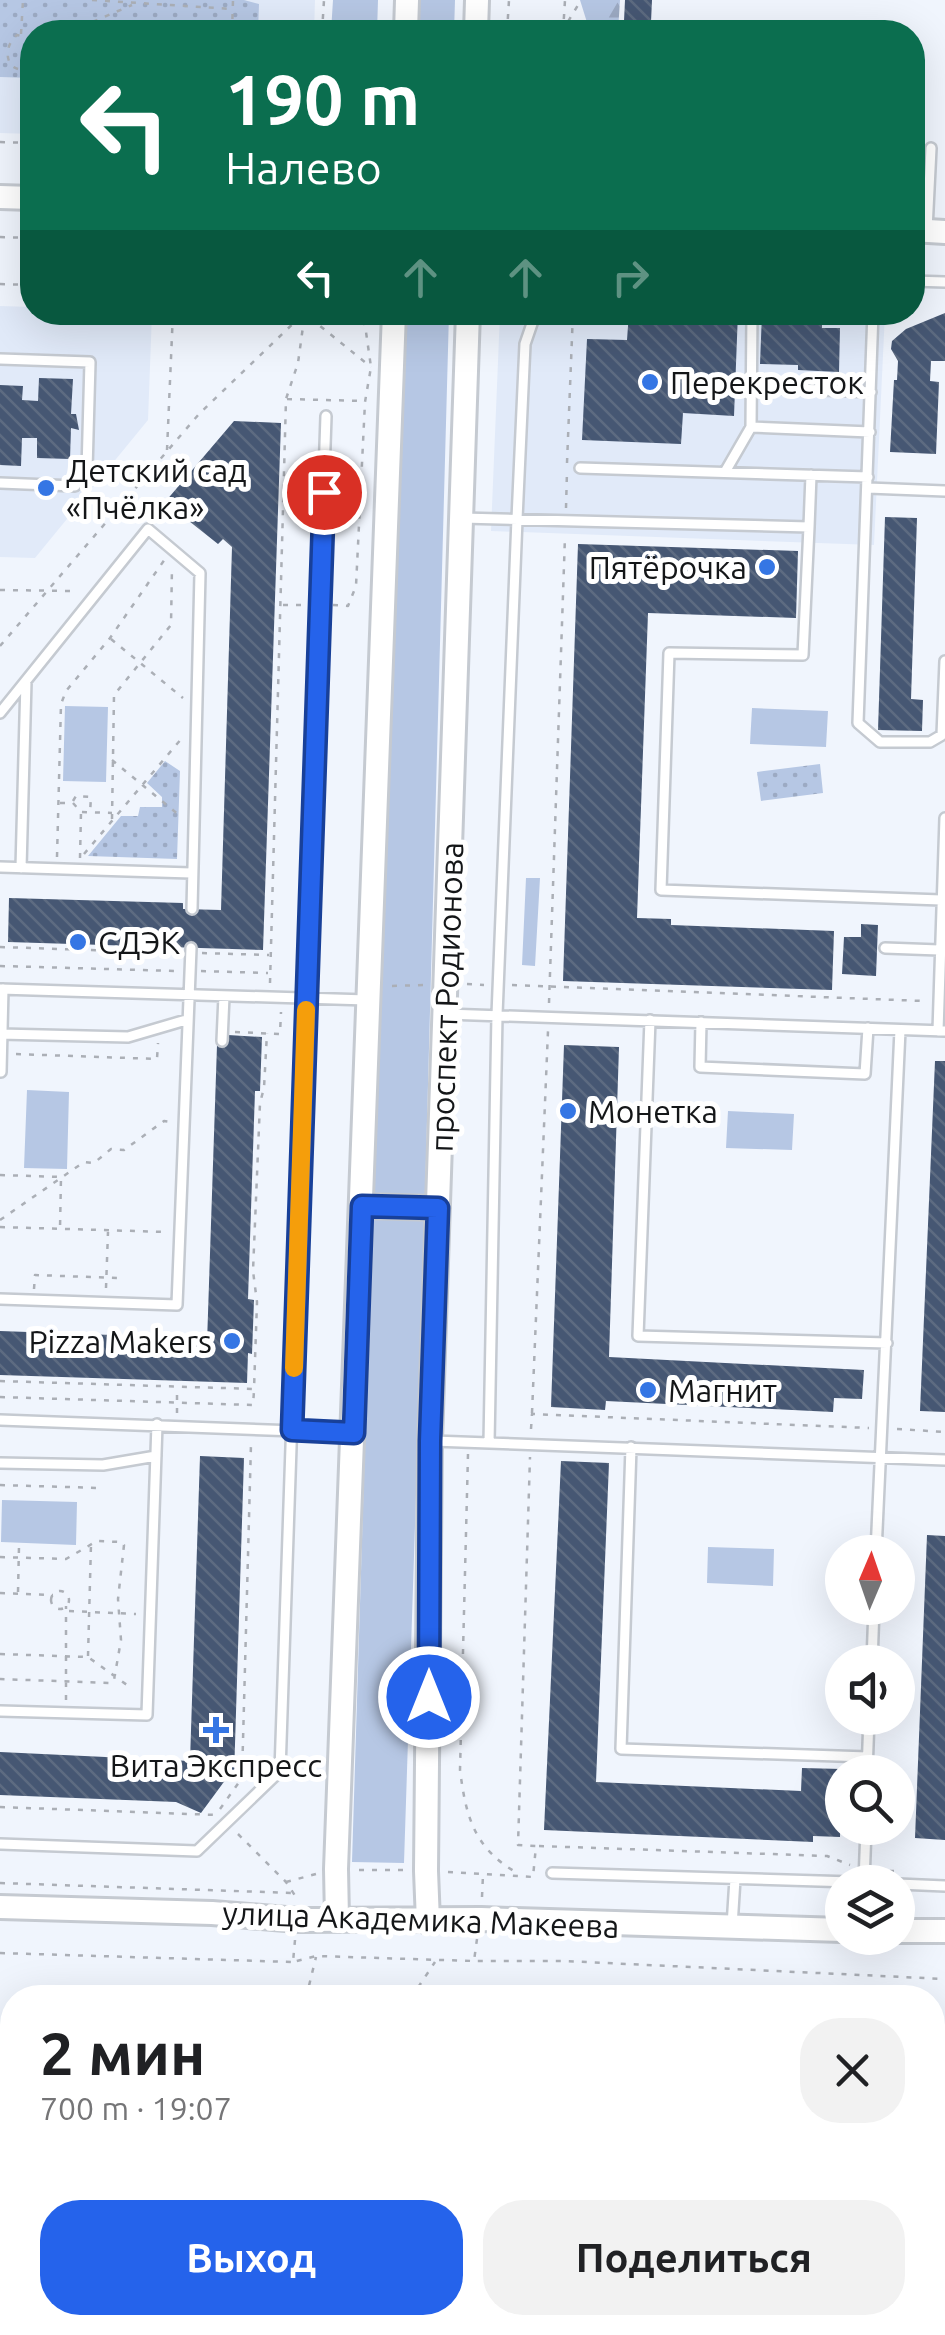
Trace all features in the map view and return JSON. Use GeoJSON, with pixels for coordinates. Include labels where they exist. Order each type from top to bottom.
{"type":"FeatureCollection","features":[{"type":"Feature","properties":{"kind":"street"},"geometry":{"type":"LineString","coordinates":[[337,1919],[394,325]]}},
{"type":"Feature","properties":{"kind":"street","name":"проспект Родионова"},"geometry":{"type":"LineString","coordinates":[[428,1922],[430,1441],[468,325]]}},
{"type":"Feature","properties":{"kind":"street"},"geometry":{"type":"LineString","coordinates":[[362,1206],[438,1208]]}},
{"type":"Feature","properties":{"kind":"street","name":"улица Академика Макеева"},"geometry":{"type":"LineString","coordinates":[[0,1907],[212,1913],[298,1920],[481,1919],[825,1930]]}},
{"type":"Feature","properties":{"kind":"street"},"geometry":{"type":"LineString","coordinates":[[915,1931],[945,1931]]}},
{"type":"Feature","properties":{"kind":"lane"},"geometry":{"type":"LineString","coordinates":[[928,231],[930,148]]}},
{"type":"Feature","properties":{"kind":"lane"},"geometry":{"type":"LineString","coordinates":[[489,1443],[497,1015],[516,519],[525,344],[532,325]]}},
{"type":"Feature","properties":{"kind":"lane"},"geometry":{"type":"LineString","coordinates":[[725,472],[752,427],[752,325]]}},
{"type":"Feature","properties":{"kind":"lane"},"geometry":{"type":"LineString","coordinates":[[873,325],[858,723],[880,742],[930,742],[942,735],[945,661]]}},
{"type":"Feature","properties":{"kind":"lane"},"geometry":{"type":"LineString","coordinates":[[0,359],[90,362],[87,470],[75,486],[0,483]]}},
{"type":"Feature","properties":{"kind":"lane"},"geometry":{"type":"LineString","coordinates":[[772,388],[870,392]]}},
{"type":"Feature","properties":{"kind":"lane"},"geometry":{"type":"LineString","coordinates":[[0,1844],[197,1851],[280,1771],[326,416]]}},
{"type":"Feature","properties":{"kind":"lane"},"geometry":{"type":"LineString","coordinates":[[752,427],[870,432]]}},
{"type":"Feature","properties":{"kind":"lane"},"geometry":{"type":"LineString","coordinates":[[580,468],[811,476],[945,491]]}},
{"type":"Feature","properties":{"kind":"lane"},"geometry":{"type":"LineString","coordinates":[[811,476],[803,655],[669,653],[660,890],[941,900]]}},
{"type":"Feature","properties":{"kind":"lane"},"geometry":{"type":"LineString","coordinates":[[461,518],[810,527]]}},
{"type":"Feature","properties":{"kind":"lane"},"geometry":{"type":"LineString","coordinates":[[0,713],[148,529],[200,573],[192,909]]}},
{"type":"Feature","properties":{"kind":"lane"},"geometry":{"type":"LineString","coordinates":[[22,868],[26,680]]}},
{"type":"Feature","properties":{"kind":"lane"},"geometry":{"type":"LineString","coordinates":[[446,1014],[941,1031],[938,1001],[945,818]]}},
{"type":"Feature","properties":{"kind":"lane"},"geometry":{"type":"LineString","coordinates":[[0,867],[56,869],[80,864],[191,873]]}},
{"type":"Feature","properties":{"kind":"lane"},"geometry":{"type":"LineString","coordinates":[[884,948],[940,950]]}},
{"type":"Feature","properties":{"kind":"lane"},"geometry":{"type":"LineString","coordinates":[[0,1299],[177,1306],[191,950]]}},
{"type":"Feature","properties":{"kind":"lane"},"geometry":{"type":"LineString","coordinates":[[1,1072],[2,989],[370,1000]]}},
{"type":"Feature","properties":{"kind":"lane"},"geometry":{"type":"LineString","coordinates":[[222,1041],[224,996]]}},
{"type":"Feature","properties":{"kind":"lane"},"geometry":{"type":"LineString","coordinates":[[1,1034],[128,1037],[186,1020]]}},
{"type":"Feature","properties":{"kind":"lane"},"geometry":{"type":"LineString","coordinates":[[650,1020],[638,1336],[887,1343]]}},
{"type":"Feature","properties":{"kind":"lane"},"geometry":{"type":"LineString","coordinates":[[701,1022],[700,1068],[865,1074],[868,1028]]}},
{"type":"Feature","properties":{"kind":"lane"},"geometry":{"type":"LineString","coordinates":[[877,1535],[900,1030]]}},
{"type":"Feature","properties":{"kind":"lane"},"geometry":{"type":"LineString","coordinates":[[0,1420],[354,1433]]}},
{"type":"Feature","properties":{"kind":"lane"},"geometry":{"type":"LineString","coordinates":[[0,1711],[147,1715],[157,1424]]}},
{"type":"Feature","properties":{"kind":"lane"},"geometry":{"type":"LineString","coordinates":[[430,1441],[945,1460]]}},
{"type":"Feature","properties":{"kind":"lane"},"geometry":{"type":"LineString","coordinates":[[631,1447],[621,1749],[825,1756]]}},
{"type":"Feature","properties":{"kind":"lane"},"geometry":{"type":"LineString","coordinates":[[0,1462],[102,1465],[156,1456]]}},
{"type":"Feature","properties":{"kind":"lane"},"geometry":{"type":"LineString","coordinates":[[552,1872],[825,1881]]}},
{"type":"Feature","properties":{"kind":"lane"},"geometry":{"type":"LineString","coordinates":[[732,1928],[735,1879]]}},
{"type":"Feature","properties":{"kind":"lane"},"geometry":{"type":"LineString","coordinates":[[915,1885],[945,1886]]}},
{"type":"Feature","properties":{"kind":"path"},"geometry":{"type":"LineString","coordinates":[[92,0],[232,8]]}},
{"type":"Feature","properties":{"kind":"path"},"geometry":{"type":"LineString","coordinates":[[232,20],[233,0]]}},
{"type":"Feature","properties":{"kind":"path"},"geometry":{"type":"LineString","coordinates":[[98,20],[137,3]]}},
{"type":"Feature","properties":{"kind":"path"},"geometry":{"type":"LineString","coordinates":[[20,36],[6,43],[2,54],[12,68],[20,70]]}},
{"type":"Feature","properties":{"kind":"path"},"geometry":{"type":"LineString","coordinates":[[167,452],[172,325]]}},
{"type":"Feature","properties":{"kind":"path"},"geometry":{"type":"LineString","coordinates":[[0,646],[200,414],[293,325]]}},
{"type":"Feature","properties":{"kind":"path"},"geometry":{"type":"LineString","coordinates":[[318,325],[371,367]]}},
{"type":"Feature","properties":{"kind":"path"},"geometry":{"type":"LineString","coordinates":[[282,605],[348,606],[356,586],[371,367],[365,325]]}},
{"type":"Feature","properties":{"kind":"path"},"geometry":{"type":"LineString","coordinates":[[532,1414],[572,325]]}},
{"type":"Feature","properties":{"kind":"path"},"geometry":{"type":"LineString","coordinates":[[286,399],[366,402]]}},
{"type":"Feature","properties":{"kind":"path"},"geometry":{"type":"LineString","coordinates":[[56,869],[61,704],[172,550]]}},
{"type":"Feature","properties":{"kind":"path"},"geometry":{"type":"LineString","coordinates":[[112,821],[114,695],[171,625],[172,567],[164,561]]}},
{"type":"Feature","properties":{"kind":"path"},"geometry":{"type":"LineString","coordinates":[[0,590],[72,592]]}},
{"type":"Feature","properties":{"kind":"path"},"geometry":{"type":"LineString","coordinates":[[110,638],[186,700]]}},
{"type":"Feature","properties":{"kind":"path"},"geometry":{"type":"LineString","coordinates":[[80,864],[185,734]]}},
{"type":"Feature","properties":{"kind":"path"},"geometry":{"type":"LineString","coordinates":[[111,760],[192,825]]}},
{"type":"Feature","properties":{"kind":"path"},"geometry":{"type":"LineString","coordinates":[[73,803],[76,796],[90,797],[90,812]]}},
{"type":"Feature","properties":{"kind":"path"},"geometry":{"type":"LineString","coordinates":[[58,803],[73,803],[81,812],[80,864]]}},
{"type":"Feature","properties":{"kind":"path"},"geometry":{"type":"LineString","coordinates":[[81,812],[112,813]]}},
{"type":"Feature","properties":{"kind":"path"},"geometry":{"type":"LineString","coordinates":[[0,947],[191,950],[271,956]]}},
{"type":"Feature","properties":{"kind":"path"},"geometry":{"type":"LineString","coordinates":[[0,966],[270,973]]}},
{"type":"Feature","properties":{"kind":"path"},"geometry":{"type":"LineString","coordinates":[[550,987],[938,1001]]}},
{"type":"Feature","properties":{"kind":"path"},"geometry":{"type":"LineString","coordinates":[[0,1397],[253,1404],[257,1302],[253,1271],[260,1103],[267,1034],[280,1034],[281,998]]}},
{"type":"Feature","properties":{"kind":"path"},"geometry":{"type":"LineString","coordinates":[[0,1220],[84,1162],[94,1162],[111,1150],[124,1150],[164,1122],[183,1122]]}},
{"type":"Feature","properties":{"kind":"path"},"geometry":{"type":"LineString","coordinates":[[0,1175],[61,1177]]}},
{"type":"Feature","properties":{"kind":"path"},"geometry":{"type":"LineString","coordinates":[[60,1229],[61,1177]]}},
{"type":"Feature","properties":{"kind":"path"},"geometry":{"type":"LineString","coordinates":[[0,1227],[180,1232]]}},
{"type":"Feature","properties":{"kind":"path"},"geometry":{"type":"LineString","coordinates":[[105,1303],[108,1230]]}},
{"type":"Feature","properties":{"kind":"path"},"geometry":{"type":"LineString","coordinates":[[34,1300],[35,1275],[117,1278]]}},
{"type":"Feature","properties":{"kind":"path"},"geometry":{"type":"LineString","coordinates":[[0,1380],[254,1390]]}},
{"type":"Feature","properties":{"kind":"path"},"geometry":{"type":"LineString","coordinates":[[176,1425],[177,1387]]}},
{"type":"Feature","properties":{"kind":"path"},"geometry":{"type":"LineString","coordinates":[[216,1814],[242,1778],[252,1440]]}},
{"type":"Feature","properties":{"kind":"path"},"geometry":{"type":"LineString","coordinates":[[468,1442],[460,1770],[466,1815],[482,1842],[522,1876]]}},
{"type":"Feature","properties":{"kind":"path"},"geometry":{"type":"LineString","coordinates":[[0,1485],[100,1488]]}},
{"type":"Feature","properties":{"kind":"path"},"geometry":{"type":"LineString","coordinates":[[0,1557],[66,1559],[97,1541],[124,1545],[118,1613],[121,1640],[111,1682],[0,1679]]}},
{"type":"Feature","properties":{"kind":"path"},"geometry":{"type":"LineString","coordinates":[[88,1657],[91,1544]]}},
{"type":"Feature","properties":{"kind":"path"},"geometry":{"type":"LineString","coordinates":[[18,1594],[19,1546]]}},
{"type":"Feature","properties":{"kind":"path"},"geometry":{"type":"LineString","coordinates":[[0,1593],[64,1593],[68,1601],[65,1713]]}},
{"type":"Feature","properties":{"kind":"path"},"geometry":{"type":"LineString","coordinates":[[53,1595],[54,1607],[150,1614]]}},
{"type":"Feature","properties":{"kind":"path"},"geometry":{"type":"LineString","coordinates":[[0,1654],[88,1657],[127,1685]]}},
{"type":"Feature","properties":{"kind":"path"},"geometry":{"type":"LineString","coordinates":[[0,1807],[216,1814],[296,1894],[298,1920],[292,1962]]}},
{"type":"Feature","properties":{"kind":"path"},"geometry":{"type":"LineString","coordinates":[[536,1846],[826,1856],[851,1865]]}},
{"type":"Feature","properties":{"kind":"path"},"geometry":{"type":"LineString","coordinates":[[474,1960],[483,1873]]}},
{"type":"Feature","properties":{"kind":"path"},"geometry":{"type":"LineString","coordinates":[[0,1883],[296,1894]]}},
{"type":"Feature","properties":{"kind":"path"},"geometry":{"type":"LineString","coordinates":[[0,1953],[292,1962],[316,1956],[564,1961],[945,1979]]}},
{"type":"Feature","properties":{"kind":"path"},"geometry":{"type":"LineString","coordinates":[[309,1985],[316,1956]]}},
{"type":"Feature","properties":{"kind":"path"},"geometry":{"type":"LineString","coordinates":[[420,1985],[437,1960]]}},
{"type":"Feature","properties":{"kind":"shaded area"},"geometry":{"type":"Polygon","coordinates":[[[0,0],[315,0],[314,20],[20,20],[20,134],[0,133],[0,0]]]}},
{"type":"Feature","properties":{"kind":"shaded area","name":"Детский сад «Пчёлка»"},"geometry":{"type":"Polygon","coordinates":[[[0,306],[20,307],[20,325],[152,325],[148,420],[35,558],[0,557],[0,306]]]}},
{"type":"Feature","properties":{"kind":"shaded area"},"geometry":{"type":"Polygon","coordinates":[[[500,325],[884,325],[874,545],[491,531],[500,325]]]}},
{"type":"Feature","properties":{"kind":"green space"},"geometry":{"type":"Polygon","coordinates":[[[0,0],[244,0],[259,4],[258,20],[20,20],[20,78],[0,77],[0,0]]]}},
{"type":"Feature","properties":{"kind":"green space"},"geometry":{"type":"Polygon","coordinates":[[[333,0],[378,0],[377,20],[332,20],[333,0]]]}},
{"type":"Feature","properties":{"kind":"green space"},"geometry":{"type":"Polygon","coordinates":[[[416,0],[455,0],[454,20],[415,20],[416,0]]]}},
{"type":"Feature","properties":{"kind":"green space"},"geometry":{"type":"Polygon","coordinates":[[[580,0],[620,0],[619,20],[586,20],[580,0]]]}},
{"type":"Feature","properties":{"kind":"green space"},"geometry":{"type":"Polygon","coordinates":[[[400,325],[449,325],[425,1195],[373,1193],[400,325]]]}},
{"type":"Feature","properties":{"kind":"green space"},"geometry":{"type":"Polygon","coordinates":[[[65,706],[108,707],[106,782],[63,781],[65,706]]]}},
{"type":"Feature","properties":{"kind":"green space"},"geometry":{"type":"Polygon","coordinates":[[[752,708],[828,711],[826,747],[750,744],[752,708]]]}},
{"type":"Feature","properties":{"kind":"green space"},"geometry":{"type":"Polygon","coordinates":[[[165,761],[180,771],[177,859],[88,856],[121,816],[138,816],[140,807],[162,807],[162,797],[147,783],[165,761]]]}},
{"type":"Feature","properties":{"kind":"green space"},"geometry":{"type":"Polygon","coordinates":[[[820,764],[823,793],[761,801],[757,772],[820,764]]]}},
{"type":"Feature","properties":{"kind":"green space"},"geometry":{"type":"Polygon","coordinates":[[[526,878],[540,878],[535,966],[522,965],[526,878]]]}},
{"type":"Feature","properties":{"kind":"green space"},"geometry":{"type":"Polygon","coordinates":[[[27,1090],[69,1092],[67,1169],[24,1168],[27,1090]]]}},
{"type":"Feature","properties":{"kind":"green space"},"geometry":{"type":"Polygon","coordinates":[[[728,1111],[794,1114],[792,1150],[726,1148],[728,1111]]]}},
{"type":"Feature","properties":{"kind":"green space"},"geometry":{"type":"Polygon","coordinates":[[[372,1217],[425,1219],[404,1863],[352,1862],[372,1217]]]}},
{"type":"Feature","properties":{"kind":"green space"},"geometry":{"type":"Polygon","coordinates":[[[2,1500],[77,1502],[76,1545],[1,1542],[2,1500]]]}},
{"type":"Feature","properties":{"kind":"green space"},"geometry":{"type":"Polygon","coordinates":[[[708,1547],[774,1549],[773,1586],[707,1583],[708,1547]]]}},
{"type":"Feature","properties":{"kind":"building"},"geometry":{"type":"Polygon","coordinates":[[[625,0],[652,0],[651,20],[624,20],[625,0]]]}},
{"type":"Feature","properties":{"kind":"building"},"geometry":{"type":"Polygon","coordinates":[[[945,313],[945,361],[931,361],[930,381],[939,382],[936,454],[890,452],[898,361],[891,349],[892,341],[906,329],[925,325],[925,321],[945,313]]]}},
{"type":"Feature","properties":{"kind":"building"},"geometry":{"type":"Polygon","coordinates":[[[628,325],[738,325],[734,416],[683,413],[681,444],[582,440],[587,339],[627,340],[628,325]]]}},
{"type":"Feature","properties":{"kind":"building"},"geometry":{"type":"Polygon","coordinates":[[[762,325],[840,328],[839,372],[760,364],[762,325]]]}},
{"type":"Feature","properties":{"kind":"building"},"geometry":{"type":"Polygon","coordinates":[[[39,378],[73,379],[71,414],[76,414],[79,430],[71,428],[70,459],[37,458],[37,438],[22,438],[21,466],[0,465],[0,385],[23,386],[22,400],[38,401],[39,378]]]}},
{"type":"Feature","properties":{"kind":"building"},"geometry":{"type":"Polygon","coordinates":[[[234,421],[281,423],[263,950],[8,942],[9,898],[183,903],[183,909],[221,910],[232,547],[223,539],[218,544],[165,502],[234,421]]]}},
{"type":"Feature","properties":{"kind":"building"},"geometry":{"type":"Polygon","coordinates":[[[885,517],[917,518],[911,699],[923,700],[922,731],[878,730],[885,517]]]}},
{"type":"Feature","properties":{"kind":"building"},"geometry":{"type":"Polygon","coordinates":[[[578,544],[798,551],[796,618],[648,613],[637,918],[671,919],[671,925],[834,931],[832,990],[563,981],[578,544]]]}},
{"type":"Feature","properties":{"kind":"building"},"geometry":{"type":"Polygon","coordinates":[[[861,924],[878,925],[876,976],[842,974],[844,937],[861,937],[861,924]]]}},
{"type":"Feature","properties":{"kind":"building"},"geometry":{"type":"Polygon","coordinates":[[[228,1035],[262,1037],[260,1091],[255,1091],[248,1299],[254,1300],[247,1383],[0,1375],[0,1331],[169,1337],[168,1342],[207,1343],[217,1045],[227,1046],[228,1035]]]}},
{"type":"Feature","properties":{"kind":"building"},"geometry":{"type":"Polygon","coordinates":[[[564,1045],[619,1047],[609,1357],[864,1370],[862,1399],[834,1398],[833,1412],[606,1401],[605,1410],[551,1407],[564,1045]]]}},
{"type":"Feature","properties":{"kind":"building"},"geometry":{"type":"Polygon","coordinates":[[[935,1061],[945,1061],[945,1412],[920,1411],[935,1061]]]}},
{"type":"Feature","properties":{"kind":"building"},"geometry":{"type":"Polygon","coordinates":[[[200,1456],[244,1458],[234,1776],[229,1775],[201,1813],[176,1802],[0,1795],[0,1752],[190,1761],[200,1456]]]}},
{"type":"Feature","properties":{"kind":"building"},"geometry":{"type":"Polygon","coordinates":[[[561,1461],[609,1463],[596,1782],[801,1791],[802,1768],[825,1769],[825,1836],[813,1836],[813,1842],[544,1830],[561,1461]]]}},
{"type":"Feature","properties":{"kind":"building"},"geometry":{"type":"Polygon","coordinates":[[[927,1535],[945,1536],[945,1840],[915,1838],[927,1535]]]}},
{"type":"Feature","properties":{"kind":"slow traffic"},"geometry":{"type":"LineString","coordinates":[[294,1368],[306,1010]]}},
{"type":"Feature","properties":{"kind":"place","name":"Перекресток"},"geometry":{"type":"Point","coordinates":[650,382]}},
{"type":"Feature","properties":{"kind":"place","name":"Детский сад «Пчёлка»"},"geometry":{"type":"Point","coordinates":[46,488]}},
{"type":"Feature","properties":{"kind":"place","name":"Пятёрочка"},"geometry":{"type":"Point","coordinates":[767,567]}},
{"type":"Feature","properties":{"kind":"place","name":"СДЭК"},"geometry":{"type":"Point","coordinates":[78,942]}},
{"type":"Feature","properties":{"kind":"place","name":"Монетка"},"geometry":{"type":"Point","coordinates":[568,1111]}},
{"type":"Feature","properties":{"kind":"place","name":"Pizza Makers"},"geometry":{"type":"Point","coordinates":[232,1341]}},
{"type":"Feature","properties":{"kind":"place","name":"Магнит"},"geometry":{"type":"Point","coordinates":[648,1390]}},
{"type":"Feature","properties":{"kind":"place","name":"Вита Экспресс"},"geometry":{"type":"Point","coordinates":[216,1730]}},
{"type":"Feature","properties":{"kind":"route"},"geometry":{"type":"LineString","coordinates":[[324,492],[292,1430],[354,1433],[362,1206],[438,1208],[430,1441],[429,1697]]}}]}
